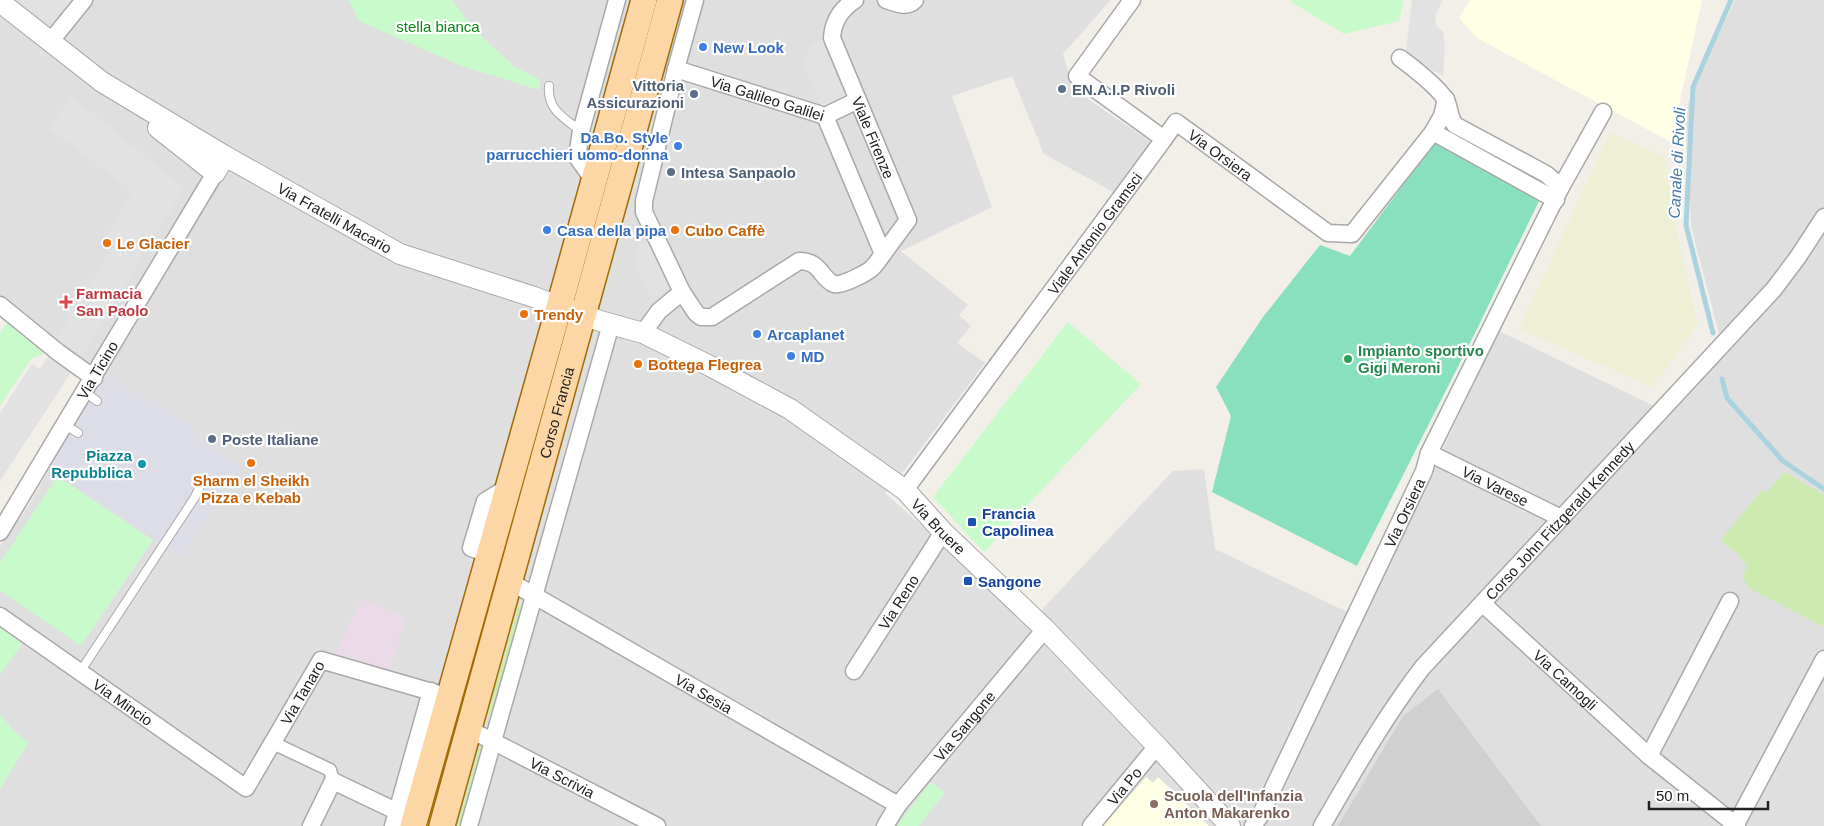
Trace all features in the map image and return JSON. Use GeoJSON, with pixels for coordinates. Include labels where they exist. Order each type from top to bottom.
{"type":"FeatureCollection","features":[{"type":"Feature","properties":{"kind":"main road","name":"Corso Francia"},"geometry":{"type":"LineString","coordinates":[[404,821],[440,694],[490,554],[644,0]]}},
{"type":"Feature","properties":{"kind":"main road","name":"Corso Francia"},"geometry":{"type":"LineString","coordinates":[[442,826],[670,0]]}},
{"type":"Feature","properties":{"kind":"street"},"geometry":{"type":"LineString","coordinates":[[50,42],[84,0]]}},
{"type":"Feature","properties":{"kind":"street"},"geometry":{"type":"LineString","coordinates":[[594,181],[577,157],[581,131],[617,0]]}},
{"type":"Feature","properties":{"kind":"street"},"geometry":{"type":"LineString","coordinates":[[643,334],[659,311],[682,292],[644,212],[644,201],[695,0]]}},
{"type":"Feature","properties":{"kind":"street","name":"Viale Firenze"},"geometry":{"type":"LineString","coordinates":[[682,292],[696,313],[708,318],[800,261],[807,261],[834,284],[840,285],[872,268],[908,220],[832,38],[833,28],[839,15],[846,6],[855,0]]}},
{"type":"Feature","properties":{"kind":"street"},"geometry":{"type":"LineString","coordinates":[[886,0],[904,5],[915,0]]}},
{"type":"Feature","properties":{"kind":"street"},"geometry":{"type":"LineString","coordinates":[[1132,0],[1077,76],[1164,139]]}},
{"type":"Feature","properties":{"kind":"street","name":"Via Fratelli Macario"},"geometry":{"type":"LineString","coordinates":[[0,2],[102,82],[225,156],[400,254],[534,297],[583,315]]}},
{"type":"Feature","properties":{"kind":"street"},"geometry":{"type":"LineString","coordinates":[[1400,58],[1416,70],[1446,99],[1450,118],[1455,124],[1546,174],[1558,194]]}},
{"type":"Feature","properties":{"kind":"street","name":"Via Galileo Galilei"},"geometry":{"type":"LineString","coordinates":[[676,69],[825,116],[858,100]]}},
{"type":"Feature","properties":{"kind":"street","name":"Via Fratelli Macario"},"geometry":{"type":"LineString","coordinates":[[102,82],[215,174]]}},
{"type":"Feature","properties":{"kind":"street","name":"Via Orsiera"},"geometry":{"type":"LineString","coordinates":[[1164,139],[1176,122],[1328,233],[1352,234],[1433,132],[1442,116],[1446,99]]}},
{"type":"Feature","properties":{"kind":"street","name":"Via Orsiera"},"geometry":{"type":"LineString","coordinates":[[1253,826],[1260,816],[1424,471],[1429,453],[1558,194],[1603,112]]}},
{"type":"Feature","properties":{"kind":"street"},"geometry":{"type":"LineString","coordinates":[[825,116],[883,254]]}},
{"type":"Feature","properties":{"kind":"street"},"geometry":{"type":"LineString","coordinates":[[1433,132],[1558,194]]}},
{"type":"Feature","properties":{"kind":"street","name":"Viale Antonio Gramsci"},"geometry":{"type":"LineString","coordinates":[[905,490],[1164,139]]}},
{"type":"Feature","properties":{"kind":"street","name":"Via Ticino"},"geometry":{"type":"LineString","coordinates":[[0,532],[71,429],[91,396],[94,378],[225,156]]}},
{"type":"Feature","properties":{"kind":"street","name":"Corso John Fitzgerald Kennedy"},"geometry":{"type":"LineString","coordinates":[[1322,826],[1371,741],[1422,668],[1774,289],[1821,229]]}},
{"type":"Feature","properties":{"kind":"street"},"geometry":{"type":"LineString","coordinates":[[0,305],[59,353],[94,378]]}},
{"type":"Feature","properties":{"kind":"street","name":"Via Bruere"},"geometry":{"type":"LineString","coordinates":[[583,315],[643,334],[710,366],[790,409],[905,490],[943,532],[1045,629],[1157,746],[1230,826]]}},
{"type":"Feature","properties":{"kind":"street","name":"Corso Francia"},"geometry":{"type":"LineString","coordinates":[[469,826],[611,324]]}},
{"type":"Feature","properties":{"kind":"street","name":"Via Varese"},"geometry":{"type":"LineString","coordinates":[[1429,453],[1561,518]]}},
{"type":"Feature","properties":{"kind":"street","name":"Via Reno"},"geometry":{"type":"LineString","coordinates":[[854,671],[943,532]]}},
{"type":"Feature","properties":{"kind":"street","name":"Via Sesia"},"geometry":{"type":"LineString","coordinates":[[509,581],[898,805]]}},
{"type":"Feature","properties":{"kind":"street"},"geometry":{"type":"LineString","coordinates":[[1649,756],[1730,601]]}},
{"type":"Feature","properties":{"kind":"street","name":"Via Camogli"},"geometry":{"type":"LineString","coordinates":[[1483,604],[1649,756],[1736,826],[1824,659]]}},
{"type":"Feature","properties":{"kind":"street","name":"Via Mincio"},"geometry":{"type":"LineString","coordinates":[[0,616],[246,788]]}},
{"type":"Feature","properties":{"kind":"street","name":"Via Sangone"},"geometry":{"type":"LineString","coordinates":[[885,826],[898,805],[1045,629]]}},
{"type":"Feature","properties":{"kind":"street","name":"Via Tanaro"},"geometry":{"type":"LineString","coordinates":[[246,788],[321,660],[440,694]]}},
{"type":"Feature","properties":{"kind":"street","name":"Via Scrivia"},"geometry":{"type":"LineString","coordinates":[[469,729],[656,826]]}},
{"type":"Feature","properties":{"kind":"street"},"geometry":{"type":"LineString","coordinates":[[273,743],[330,770],[333,781],[311,826]]}},
{"type":"Feature","properties":{"kind":"street","name":"Via Po"},"geometry":{"type":"LineString","coordinates":[[1091,826],[1157,746]]}},
{"type":"Feature","properties":{"kind":"street"},"geometry":{"type":"LineString","coordinates":[[333,781],[404,821]]}},
{"type":"Feature","properties":{"kind":"lane"},"geometry":{"type":"LineString","coordinates":[[549,86],[548,96],[555,110],[581,131]]}},
{"type":"Feature","properties":{"kind":"lane"},"geometry":{"type":"LineString","coordinates":[[80,672],[195,497],[202,482]]}},
{"type":"Feature","properties":{"kind":"shaded area"},"geometry":{"type":"Polygon","coordinates":[[[0,0],[1111,0],[1063,54],[1073,89],[1154,144],[1117,194],[1044,154],[1012,76],[952,96],[992,207],[901,251],[968,305],[959,315],[971,326],[957,343],[985,363],[901,475],[885,493],[1030,622],[1173,471],[1204,469],[1215,549],[1362,619],[1499,331],[1662,410],[1722,345],[1691,226],[1685,116],[1693,87],[1735,0],[1824,0],[1824,826],[0,826],[0,546],[29,505],[98,376],[0,305],[0,0]]]}},
{"type":"Feature","properties":{"kind":"shaded area"},"geometry":{"type":"Polygon","coordinates":[[[20,0],[74,0],[53,27],[20,0]]]}},
{"type":"Feature","properties":{"kind":"shaded area"},"geometry":{"type":"Polygon","coordinates":[[[1412,0],[1443,0],[1435,15],[1436,25],[1443,32],[1445,47],[1443,76],[1421,64],[1406,51],[1412,0]]]}},
{"type":"Feature","properties":{"kind":"shaded area"},"geometry":{"type":"Polygon","coordinates":[[[1470,0],[1702,0],[1671,142],[1477,38],[1459,18],[1470,0]]]}},
{"type":"Feature","properties":{"kind":"shaded area"},"geometry":{"type":"Polygon","coordinates":[[[832,38],[858,100],[825,116],[802,62],[814,43],[832,38]]]}},
{"type":"Feature","properties":{"kind":"shaded area"},"geometry":{"type":"Polygon","coordinates":[[[72,97],[184,188],[82,356],[57,338],[114,245],[105,238],[133,192],[49,128],[72,97]]]}},
{"type":"Feature","properties":{"kind":"shaded area"},"geometry":{"type":"Polygon","coordinates":[[[1610,133],[1664,156],[1677,232],[1698,325],[1652,387],[1519,329],[1610,133]]]}},
{"type":"Feature","properties":{"kind":"shaded area"},"geometry":{"type":"Polygon","coordinates":[[[658,241],[677,281],[653,300],[634,264],[639,243],[658,241]]]}},
{"type":"Feature","properties":{"kind":"shaded area"},"geometry":{"type":"Polygon","coordinates":[[[49,355],[72,371],[0,481],[0,413],[32,364],[40,369],[49,355]]]}},
{"type":"Feature","properties":{"kind":"shaded area","name":"Piazza Repubblica"},"geometry":{"type":"Polygon","coordinates":[[[97,371],[166,408],[193,426],[195,436],[242,467],[182,557],[58,476],[43,462],[97,371]]]}},
{"type":"Feature","properties":{"kind":"shaded area"},"geometry":{"type":"Polygon","coordinates":[[[361,598],[406,617],[390,671],[334,657],[361,598]]]}},
{"type":"Feature","properties":{"kind":"shaded area"},"geometry":{"type":"Polygon","coordinates":[[[1438,689],[1541,826],[1338,826],[1403,716],[1438,689]]]}},
{"type":"Feature","properties":{"kind":"shaded area","name":"Scuola dell'Infanzia Anton Makarenko"},"geometry":{"type":"Polygon","coordinates":[[[1146,777],[1153,783],[1158,777],[1209,826],[1103,826],[1146,777]]]}},
{"type":"Feature","properties":{"kind":"green space","name":"stella bianca"},"geometry":{"type":"Polygon","coordinates":[[[349,0],[452,0],[474,29],[514,66],[540,80],[540,90],[462,66],[359,21],[349,0]]]}},
{"type":"Feature","properties":{"kind":"green space"},"geometry":{"type":"Polygon","coordinates":[[[1292,0],[1404,0],[1399,21],[1344,34],[1291,2],[1292,0]]]}},
{"type":"Feature","properties":{"kind":"green space","name":"Impianto sportivo Gigi Meroni"},"geometry":{"type":"Polygon","coordinates":[[[1435,142],[1540,199],[1476,331],[1357,566],[1212,492],[1231,416],[1216,387],[1263,317],[1320,245],[1350,256],[1435,142]]]}},
{"type":"Feature","properties":{"kind":"green space"},"geometry":{"type":"Polygon","coordinates":[[[1068,322],[1141,384],[984,552],[933,497],[1068,322]]]}},
{"type":"Feature","properties":{"kind":"green space"},"geometry":{"type":"Polygon","coordinates":[[[7,323],[46,353],[31,359],[0,406],[0,334],[7,323]]]}},
{"type":"Feature","properties":{"kind":"green space"},"geometry":{"type":"Polygon","coordinates":[[[561,337],[567,338],[430,826],[425,826],[561,337]]]}},
{"type":"Feature","properties":{"kind":"green space"},"geometry":{"type":"Polygon","coordinates":[[[1785,472],[1824,495],[1824,627],[1749,588],[1743,578],[1747,566],[1737,553],[1720,541],[1761,491],[1767,492],[1785,472]]]}},
{"type":"Feature","properties":{"kind":"green space"},"geometry":{"type":"Polygon","coordinates":[[[58,476],[153,540],[81,646],[0,590],[0,563],[58,476]]]}},
{"type":"Feature","properties":{"kind":"green space"},"geometry":{"type":"Polygon","coordinates":[[[518,606],[523,607],[490,717],[487,715],[518,606]]]}},
{"type":"Feature","properties":{"kind":"green space"},"geometry":{"type":"Polygon","coordinates":[[[0,626],[22,644],[0,675],[0,626]]]}},
{"type":"Feature","properties":{"kind":"green space"},"geometry":{"type":"Polygon","coordinates":[[[0,714],[17,734],[29,742],[0,789],[0,714]]]}},
{"type":"Feature","properties":{"kind":"green space"},"geometry":{"type":"Polygon","coordinates":[[[485,742],[462,826],[457,826],[480,743],[485,742]]]}},
{"type":"Feature","properties":{"kind":"green space"},"geometry":{"type":"Polygon","coordinates":[[[931,782],[945,793],[919,826],[897,826],[931,782]]]}},
{"type":"Feature","properties":{"kind":"waterway","name":"Canale di Rivoli"},"geometry":{"type":"LineString","coordinates":[[1713,333],[1686,225],[1693,87],[1731,0]]}},
{"type":"Feature","properties":{"kind":"waterway","name":"Canale di Rivoli"},"geometry":{"type":"LineString","coordinates":[[1722,379],[1727,398],[1783,461],[1824,489]]}},
{"type":"Feature","properties":{"kind":"place","name":"New Look"},"geometry":{"type":"Point","coordinates":[703,47]}},
{"type":"Feature","properties":{"kind":"place","name":"EN.A.I.P Rivoli"},"geometry":{"type":"Point","coordinates":[1062,89]}},
{"type":"Feature","properties":{"kind":"place","name":"Vittoria Assicurazioni"},"geometry":{"type":"Point","coordinates":[694,94]}},
{"type":"Feature","properties":{"kind":"place","name":"Da.Bo. Style parrucchieri uomo-donna"},"geometry":{"type":"Point","coordinates":[678,146]}},
{"type":"Feature","properties":{"kind":"place","name":"Intesa Sanpaolo"},"geometry":{"type":"Point","coordinates":[671,172]}},
{"type":"Feature","properties":{"kind":"place","name":"Casa della pipa"},"geometry":{"type":"Point","coordinates":[547,230]}},
{"type":"Feature","properties":{"kind":"place","name":"Cubo Caffè"},"geometry":{"type":"Point","coordinates":[675,230]}},
{"type":"Feature","properties":{"kind":"place","name":"Le Glacier"},"geometry":{"type":"Point","coordinates":[107,243]}},
{"type":"Feature","properties":{"kind":"place","name":"Farmacia San Paolo"},"geometry":{"type":"Point","coordinates":[66,302]}},
{"type":"Feature","properties":{"kind":"place","name":"Trendy"},"geometry":{"type":"Point","coordinates":[524,314]}},
{"type":"Feature","properties":{"kind":"place","name":"Arcaplanet"},"geometry":{"type":"Point","coordinates":[757,334]}},
{"type":"Feature","properties":{"kind":"place","name":"MD"},"geometry":{"type":"Point","coordinates":[791,356]}},
{"type":"Feature","properties":{"kind":"place","name":"Impianto sportivo Gigi Meroni"},"geometry":{"type":"Point","coordinates":[1348,359]}},
{"type":"Feature","properties":{"kind":"place","name":"Bottega Flegrea"},"geometry":{"type":"Point","coordinates":[638,364]}},
{"type":"Feature","properties":{"kind":"place","name":"Poste Italiane"},"geometry":{"type":"Point","coordinates":[212,439]}},
{"type":"Feature","properties":{"kind":"place","name":"Sharm el Sheikh Pizza e Kebab"},"geometry":{"type":"Point","coordinates":[251,463]}},
{"type":"Feature","properties":{"kind":"place","name":"Piazza Repubblica"},"geometry":{"type":"Point","coordinates":[142,464]}},
{"type":"Feature","properties":{"kind":"place","name":"Francia Capolinea"},"geometry":{"type":"Point","coordinates":[972,522]}},
{"type":"Feature","properties":{"kind":"place","name":"Sangone"},"geometry":{"type":"Point","coordinates":[968,581]}},
{"type":"Feature","properties":{"kind":"place","name":"Scuola dell'Infanzia Anton Makarenko"},"geometry":{"type":"Point","coordinates":[1154,804]}}]}
